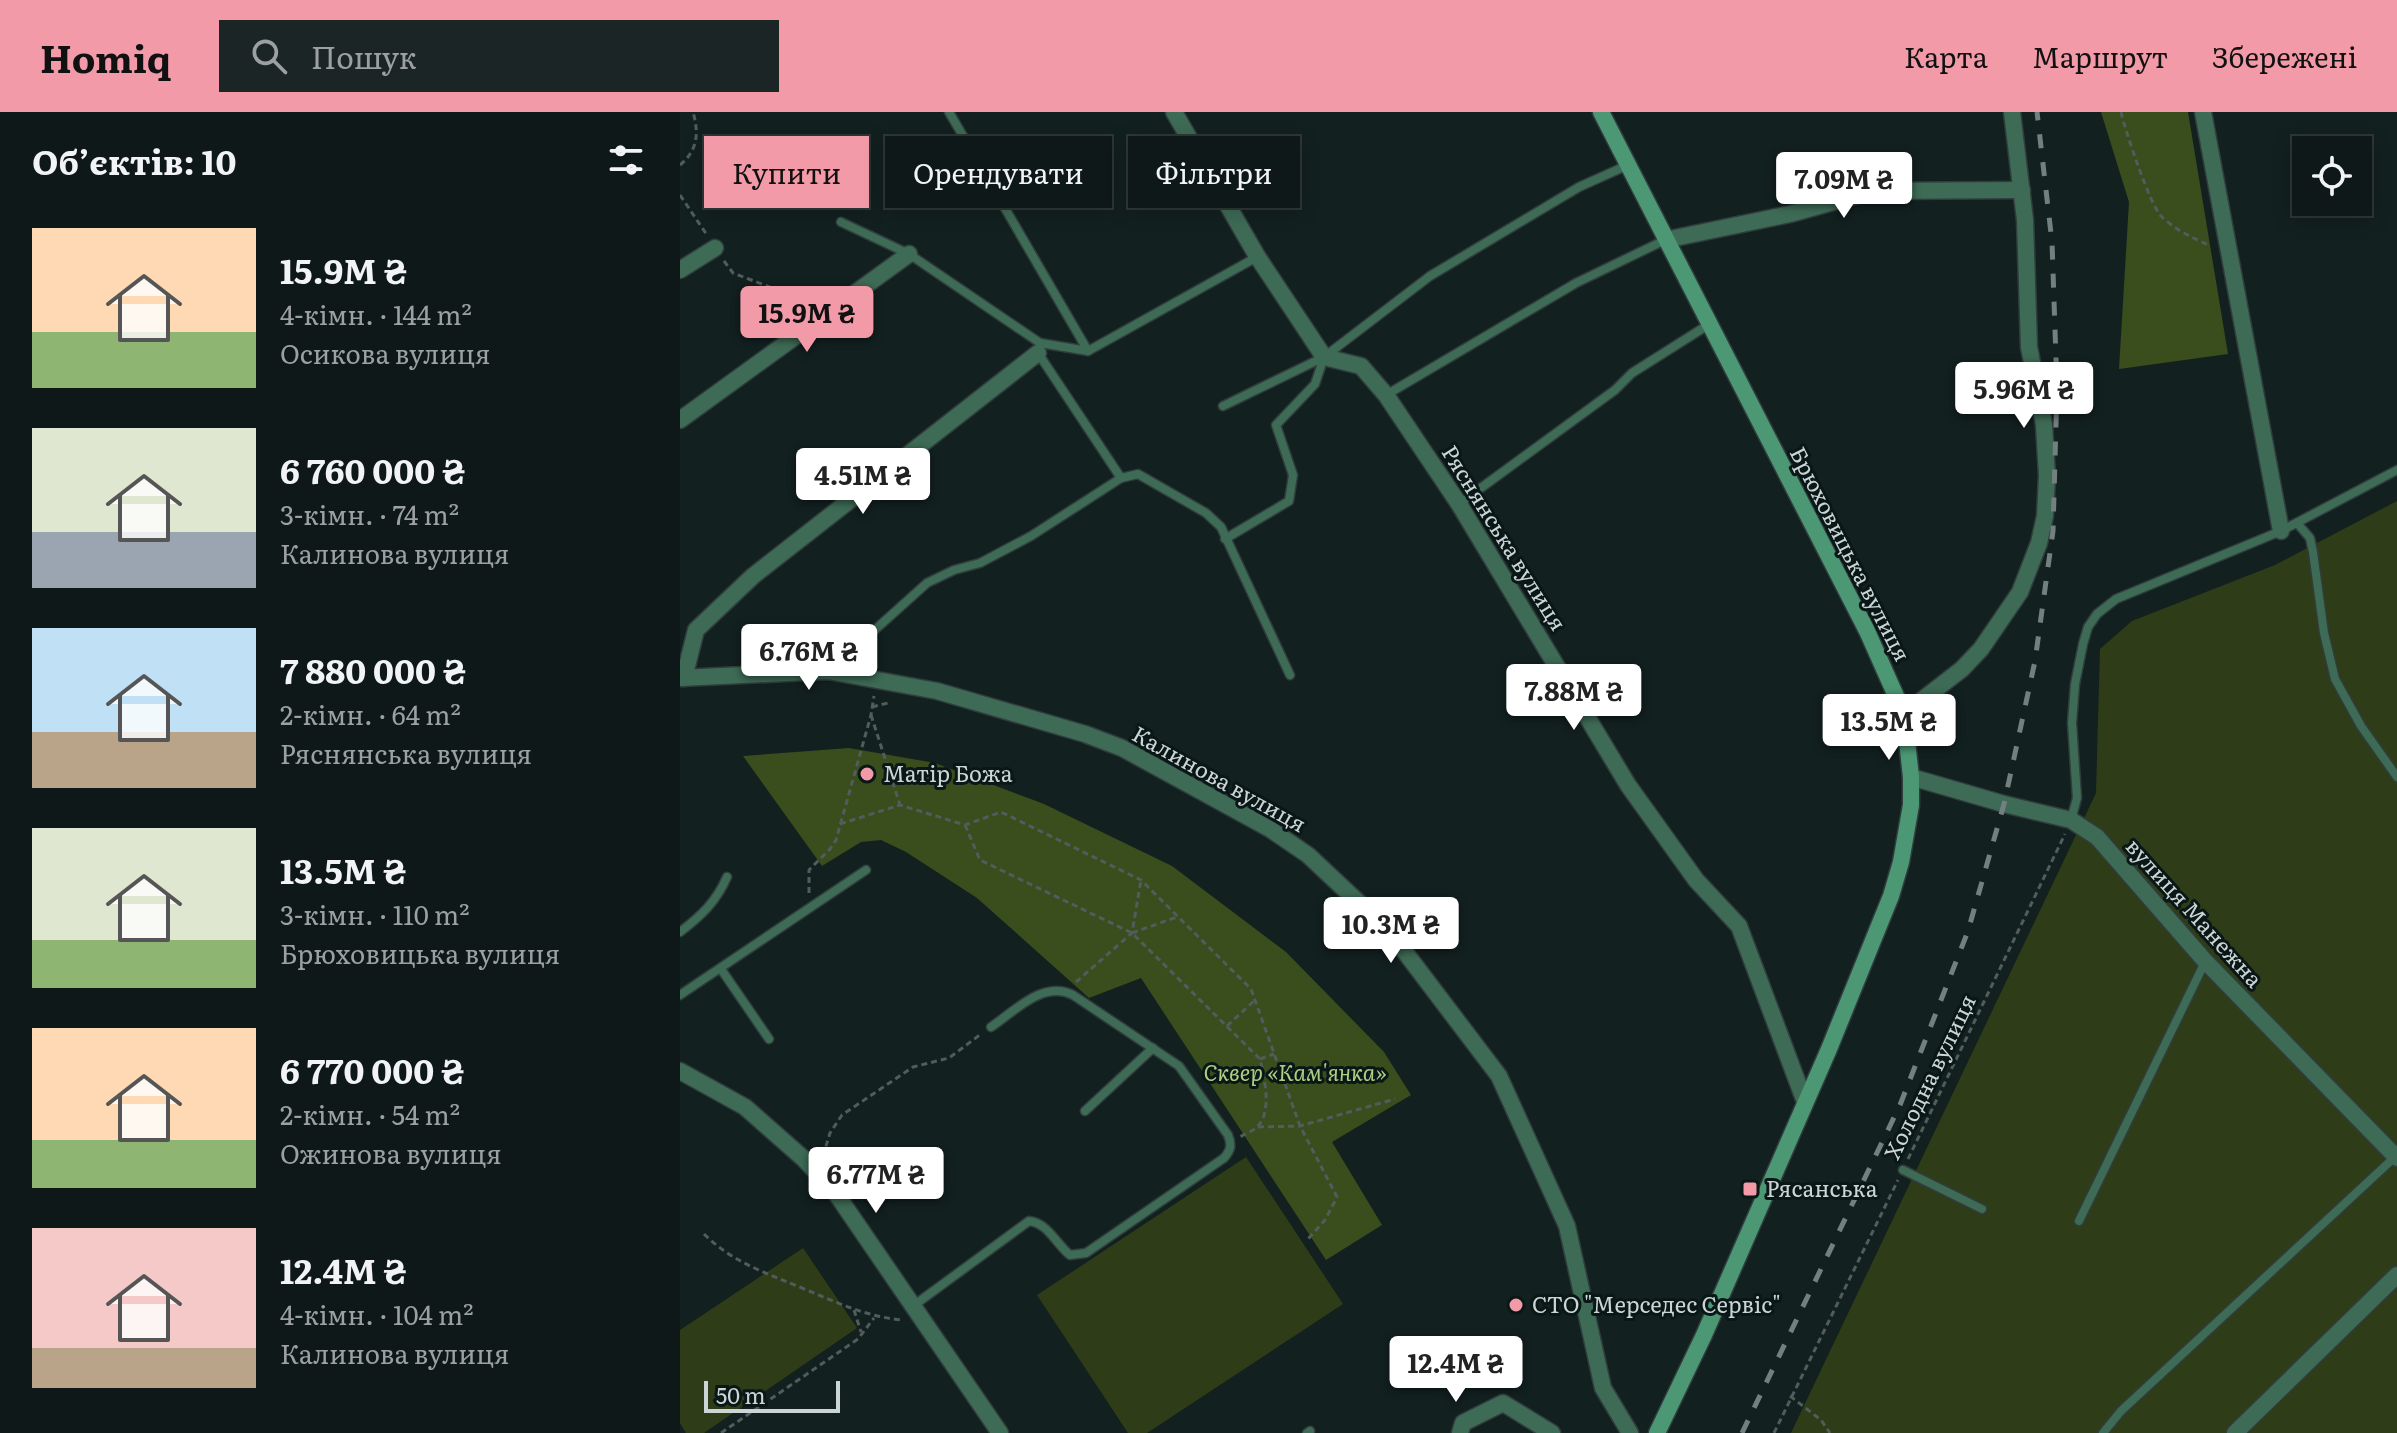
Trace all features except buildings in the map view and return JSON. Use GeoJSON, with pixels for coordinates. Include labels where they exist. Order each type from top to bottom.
{"type":"FeatureCollection","features":[{"type":"Feature","properties":{"kind":"main road","name":"Брюховицька вулиця"},"geometry":{"type":"LineString","coordinates":[[1601,112],[1867,631],[1904,714],[1911,777],[1908,833],[1891,896],[1704,1335],[1657,1433]]}},
{"type":"Feature","properties":{"kind":"street"},"geometry":{"type":"LineString","coordinates":[[1174,112],[1257,256],[1328,358]]}},
{"type":"Feature","properties":{"kind":"street"},"geometry":{"type":"LineString","coordinates":[[1904,714],[1962,669],[1981,649],[2020,592],[2039,543],[2045,516],[2047,476],[2044,425],[2029,347],[2022,190],[2012,112]]}},
{"type":"Feature","properties":{"kind":"street"},"geometry":{"type":"LineString","coordinates":[[2203,112],[2281,531]]}},
{"type":"Feature","properties":{"kind":"street"},"geometry":{"type":"LineString","coordinates":[[1665,240],[1790,214],[1872,191],[2022,190]]}},
{"type":"Feature","properties":{"kind":"street"},"geometry":{"type":"LineString","coordinates":[[680,270],[715,248]]}},
{"type":"Feature","properties":{"kind":"street"},"geometry":{"type":"LineString","coordinates":[[680,420],[909,254]]}},
{"type":"Feature","properties":{"kind":"street"},"geometry":{"type":"LineString","coordinates":[[682,678],[696,630],[753,576],[1039,348]]}},
{"type":"Feature","properties":{"kind":"street","name":"Ряснянська вулиця"},"geometry":{"type":"LineString","coordinates":[[1328,358],[1361,366],[1386,395],[1459,504],[1628,785],[1696,880],[1739,926],[1805,1102]]}},
{"type":"Feature","properties":{"kind":"street","name":"Калинова вулиця"},"geometry":{"type":"LineString","coordinates":[[682,678],[828,671],[937,691],[1085,734],[1122,748],[1270,829],[1308,855],[1375,916],[1411,957],[1499,1076],[1567,1226],[1603,1388],[1630,1433]]}},
{"type":"Feature","properties":{"kind":"street","name":"вулиця Манежна"},"geometry":{"type":"LineString","coordinates":[[1911,777],[2071,820],[2097,837],[2205,961],[2396,1157]]}},
{"type":"Feature","properties":{"kind":"street"},"geometry":{"type":"LineString","coordinates":[[680,1071],[745,1107],[835,1192],[1000,1433]]}},
{"type":"Feature","properties":{"kind":"street"},"geometry":{"type":"LineString","coordinates":[[2235,1433],[2397,1275]]}},
{"type":"Feature","properties":{"kind":"street"},"geometry":{"type":"LineString","coordinates":[[1460,1433],[1463,1423],[1503,1403],[1552,1433]]}},
{"type":"Feature","properties":{"kind":"lane"},"geometry":{"type":"LineString","coordinates":[[949,112],[1088,351]]}},
{"type":"Feature","properties":{"kind":"lane"},"geometry":{"type":"LineString","coordinates":[[1223,406],[1328,358],[1430,276],[1579,187],[1628,165]]}},
{"type":"Feature","properties":{"kind":"lane"},"geometry":{"type":"LineString","coordinates":[[841,222],[909,254],[1039,348],[1121,478]]}},
{"type":"Feature","properties":{"kind":"lane"},"geometry":{"type":"LineString","coordinates":[[1386,395],[1576,283],[1665,240]]}},
{"type":"Feature","properties":{"kind":"lane"},"geometry":{"type":"LineString","coordinates":[[1039,348],[1088,351],[1257,256]]}},
{"type":"Feature","properties":{"kind":"lane"},"geometry":{"type":"LineString","coordinates":[[1459,504],[1615,390],[1632,373],[1708,325]]}},
{"type":"Feature","properties":{"kind":"lane"},"geometry":{"type":"LineString","coordinates":[[1225,539],[1289,501],[1293,475],[1276,425],[1315,384],[1328,358]]}},
{"type":"Feature","properties":{"kind":"lane"},"geometry":{"type":"LineString","coordinates":[[2071,820],[2077,798],[2072,723],[2075,684],[2085,636],[2097,614],[2116,599],[2281,531],[2397,470]]}},
{"type":"Feature","properties":{"kind":"lane"},"geometry":{"type":"LineString","coordinates":[[828,671],[927,583],[954,570],[980,563],[1031,536],[1121,478],[1138,474],[1206,513],[1221,527],[1290,675]]}},
{"type":"Feature","properties":{"kind":"lane"},"geometry":{"type":"LineString","coordinates":[[2297,523],[2310,538],[2324,633],[2335,679],[2361,726],[2397,777]]}},
{"type":"Feature","properties":{"kind":"lane"},"geometry":{"type":"LineString","coordinates":[[680,995],[866,870]]}},
{"type":"Feature","properties":{"kind":"lane"},"geometry":{"type":"LineString","coordinates":[[680,932],[705,912],[720,893],[727,877]]}},
{"type":"Feature","properties":{"kind":"lane"},"geometry":{"type":"LineString","coordinates":[[2079,1221],[2205,961]]}},
{"type":"Feature","properties":{"kind":"lane"},"geometry":{"type":"LineString","coordinates":[[721,969],[769,1039]]}},
{"type":"Feature","properties":{"kind":"lane"},"geometry":{"type":"LineString","coordinates":[[913,1306],[1029,1221],[1044,1227],[1070,1255],[1086,1253],[1230,1151],[1231,1143],[1179,1066],[1064,991],[1042,992],[991,1027]]}},
{"type":"Feature","properties":{"kind":"lane"},"geometry":{"type":"LineString","coordinates":[[1085,1111],[1153,1048]]}},
{"type":"Feature","properties":{"kind":"lane"},"geometry":{"type":"LineString","coordinates":[[2103,1433],[2121,1411],[2396,1157]]}},
{"type":"Feature","properties":{"kind":"lane"},"geometry":{"type":"LineString","coordinates":[[1903,1170],[1982,1209]]}},
{"type":"Feature","properties":{"kind":"path"},"geometry":{"type":"LineString","coordinates":[[680,165],[691,156],[698,131],[693,112]]}},
{"type":"Feature","properties":{"kind":"path"},"geometry":{"type":"LineString","coordinates":[[2121,112],[2125,132],[2159,214],[2191,238],[2229,253]]}},
{"type":"Feature","properties":{"kind":"path"},"geometry":{"type":"LineString","coordinates":[[680,195],[733,273],[788,294],[812,327]]}},
{"type":"Feature","properties":{"kind":"path"},"geometry":{"type":"LineString","coordinates":[[810,908],[809,870],[833,845],[871,715],[874,692]]}},
{"type":"Feature","properties":{"kind":"path"},"geometry":{"type":"LineString","coordinates":[[871,715],[900,805]]}},
{"type":"Feature","properties":{"kind":"path"},"geometry":{"type":"LineString","coordinates":[[840,824],[900,805],[965,825],[1001,812],[1141,880],[1251,989],[1300,1126],[1337,1197],[1325,1220],[1308,1239]]}},
{"type":"Feature","properties":{"kind":"path","name":"Холодна вулиця"},"geometry":{"type":"LineString","coordinates":[[1774,1433],[2071,820]]}},
{"type":"Feature","properties":{"kind":"path"},"geometry":{"type":"LineString","coordinates":[[965,825],[980,860],[1132,933],[1260,1059],[1266,1102],[1258,1127]]}},
{"type":"Feature","properties":{"kind":"path"},"geometry":{"type":"LineString","coordinates":[[1132,933],[1141,880]]}},
{"type":"Feature","properties":{"kind":"path"},"geometry":{"type":"LineString","coordinates":[[1064,991],[1132,933],[1177,917]]}},
{"type":"Feature","properties":{"kind":"path"},"geometry":{"type":"LineString","coordinates":[[1227,1026],[1255,1000]]}},
{"type":"Feature","properties":{"kind":"path"},"geometry":{"type":"LineString","coordinates":[[818,1174],[830,1133],[842,1115],[913,1067],[949,1058],[991,1027]]}},
{"type":"Feature","properties":{"kind":"path"},"geometry":{"type":"LineString","coordinates":[[1260,1059],[1274,1054]]}},
{"type":"Feature","properties":{"kind":"path"},"geometry":{"type":"LineString","coordinates":[[1231,1143],[1258,1127],[1300,1126],[1395,1099]]}},
{"type":"Feature","properties":{"kind":"path"},"geometry":{"type":"LineString","coordinates":[[704,1234],[743,1264],[854,1310],[875,1317],[924,1321]]}},
{"type":"Feature","properties":{"kind":"path"},"geometry":{"type":"LineString","coordinates":[[854,1310],[861,1332]]}},
{"type":"Feature","properties":{"kind":"path"},"geometry":{"type":"LineString","coordinates":[[721,1433],[858,1339],[875,1317]]}},
{"type":"Feature","properties":{"kind":"path"},"geometry":{"type":"LineString","coordinates":[[1790,1396],[1821,1420],[1830,1433]]}},
{"type":"Feature","properties":{"kind":"green space"},"geometry":{"type":"Polygon","coordinates":[[[2101,112],[2188,112],[2228,354],[2119,369],[2129,202],[2101,112]]]}},
{"type":"Feature","properties":{"kind":"green space"},"geometry":{"type":"Polygon","coordinates":[[[2397,501],[2397,1433],[1791,1433],[2096,793],[2100,649],[2132,621],[2275,565],[2397,501]]]}},
{"type":"Feature","properties":{"kind":"green space","name":"Сквер «Кам'янка»"},"geometry":{"type":"Polygon","coordinates":[[[849,748],[935,763],[1044,804],[1172,866],[1286,952],[1384,1052],[1411,1095],[1332,1142],[1382,1225],[1326,1260],[1141,978],[1089,998],[977,898],[906,852],[881,840],[861,842],[822,866],[743,756],[849,748]]]}},
{"type":"Feature","properties":{"kind":"green space"},"geometry":{"type":"Polygon","coordinates":[[[1246,1157],[1343,1304],[1147,1433],[1128,1433],[1037,1295],[1246,1157]]]}},
{"type":"Feature","properties":{"kind":"green space"},"geometry":{"type":"Polygon","coordinates":[[[803,1248],[857,1328],[704,1433],[686,1433],[680,1423],[680,1330],[803,1248]]]}},
{"type":"Feature","properties":{"kind":"railway"},"geometry":{"type":"LineString","coordinates":[[1742,1433],[1900,1105],[1968,931],[2004,804],[2035,661],[2053,531],[2057,388],[2052,242],[2037,112]]}},
{"type":"Feature","properties":{"kind":"place","name":"Матір Божа"},"geometry":{"type":"Point","coordinates":[867,774]}},
{"type":"Feature","properties":{"kind":"place","name":"Рясанська"},"geometry":{"type":"Point","coordinates":[1750,1189]}},
{"type":"Feature","properties":{"kind":"place","name":"СТО \"Мерседес Сервіс\""},"geometry":{"type":"Point","coordinates":[1516,1305]}}]}
